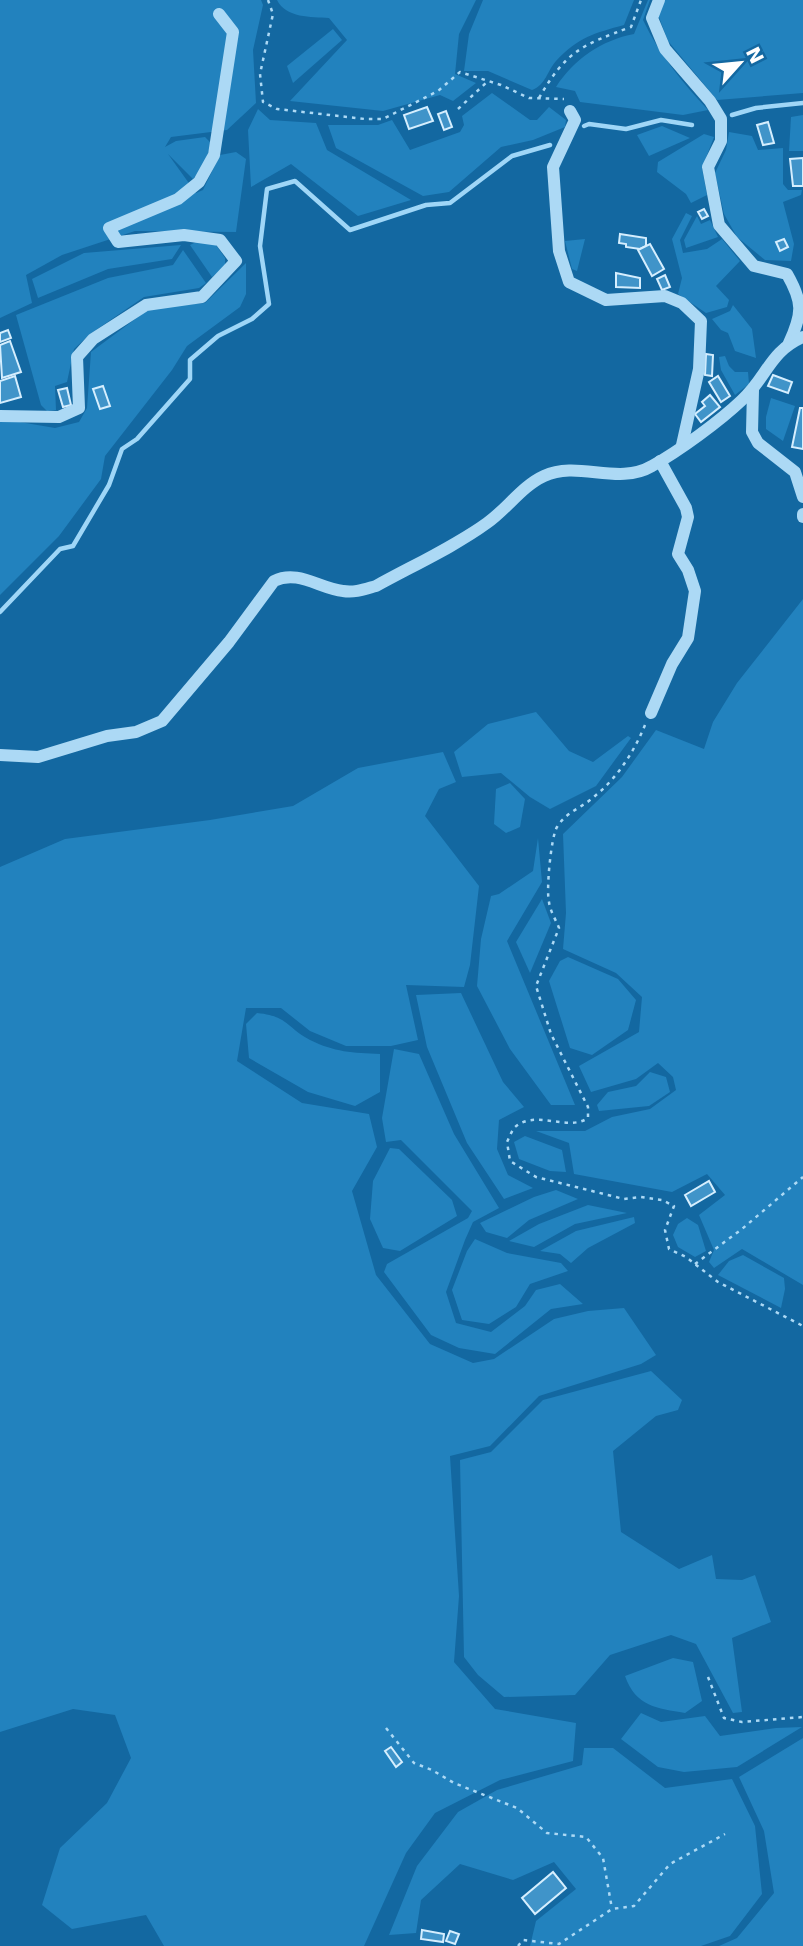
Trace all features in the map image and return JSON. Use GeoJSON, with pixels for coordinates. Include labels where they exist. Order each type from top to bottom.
{"type":"FeatureCollection","features":[{"type":"Feature","properties":{"kind":"street"},"geometry":{"type":"LineString","coordinates":[[0,755],[38,757],[107,736],[136,733],[149,728],[162,721],[229,642],[267,587],[281,577],[296,576],[341,591],[358,592],[376,586],[485,524],[529,485],[545,475],[564,470],[593,474],[636,474],[660,461],[741,402],[752,390],[780,350],[789,342],[802,318],[799,292],[787,274],[754,266],[719,225],[708,167],[721,141],[721,119],[710,101],[665,49],[652,18],[659,0]]}},
{"type":"Feature","properties":{"kind":"street"},"geometry":{"type":"LineString","coordinates":[[0,416],[59,417],[79,408],[77,357],[93,339],[146,305],[202,297],[236,261],[220,240],[184,235],[118,242],[108,228],[178,200],[199,182],[214,155],[233,32],[219,14]]}},
{"type":"Feature","properties":{"kind":"street"},"geometry":{"type":"LineString","coordinates":[[570,111],[575,120],[553,167],[559,251],[569,282],[606,300],[665,296],[682,303],[701,321],[699,369],[682,445]]}},
{"type":"Feature","properties":{"kind":"street"},"geometry":{"type":"LineString","coordinates":[[789,342],[803,337]]}},
{"type":"Feature","properties":{"kind":"street"},"geometry":{"type":"LineString","coordinates":[[752,390],[752,432],[758,443],[795,472],[803,497]]}},
{"type":"Feature","properties":{"kind":"street"},"geometry":{"type":"LineString","coordinates":[[651,713],[672,664],[688,638],[695,591],[688,570],[678,554],[688,517],[687,508],[660,461]]}},
{"type":"Feature","properties":{"kind":"path"},"geometry":{"type":"LineString","coordinates":[[268,0],[273,14],[260,74],[263,102],[277,109],[383,119],[438,91],[460,72],[529,98],[564,99],[570,111]]}},
{"type":"Feature","properties":{"kind":"path"},"geometry":{"type":"LineString","coordinates":[[539,98],[555,70],[586,43],[631,27],[641,0]]}},
{"type":"Feature","properties":{"kind":"path"},"geometry":{"type":"LineString","coordinates":[[458,109],[488,81]]}},
{"type":"Feature","properties":{"kind":"path"},"geometry":{"type":"LineString","coordinates":[[651,713],[638,742],[613,780],[592,799],[572,810],[556,828],[549,872],[549,902],[559,928],[536,986],[551,1034],[588,1107],[588,1118],[581,1123],[534,1120],[516,1126],[507,1142],[510,1161],[536,1177],[624,1199],[641,1197],[662,1200],[674,1206],[665,1230],[669,1248],[718,1282],[803,1326]]}},
{"type":"Feature","properties":{"kind":"path"},"geometry":{"type":"LineString","coordinates":[[695,1264],[742,1229],[803,1177]]}},
{"type":"Feature","properties":{"kind":"path"},"geometry":{"type":"LineString","coordinates":[[708,1676],[724,1718],[742,1721],[803,1717]]}},
{"type":"Feature","properties":{"kind":"path"},"geometry":{"type":"LineString","coordinates":[[386,1728],[414,1763],[454,1783],[517,1808],[547,1833],[586,1837],[603,1858],[612,1909]]}},
{"type":"Feature","properties":{"kind":"path"},"geometry":{"type":"LineString","coordinates":[[517,1946],[523,1940],[559,1944],[612,1909],[634,1906],[670,1864],[725,1834]]}},
{"type":"Feature","properties":{"kind":"shaded area"},"geometry":{"type":"Polygon","coordinates":[[[0,0],[261,0],[263,5],[253,50],[256,103],[227,130],[171,137],[165,147],[176,141],[205,137],[211,143],[205,164],[193,179],[168,154],[196,193],[203,190],[220,155],[236,152],[246,159],[236,232],[135,231],[62,255],[26,275],[32,303],[0,318],[0,0]]]}},
{"type":"Feature","properties":{"kind":"shaded area"},"geometry":{"type":"Polygon","coordinates":[[[277,0],[476,0],[459,34],[455,74],[476,83],[453,101],[440,95],[383,111],[290,101],[347,40],[329,18],[293,13],[281,6],[277,0]]]}},
{"type":"Feature","properties":{"kind":"shaded area"},"geometry":{"type":"Polygon","coordinates":[[[483,0],[634,0],[624,25],[596,34],[572,46],[556,61],[540,85],[532,90],[488,71],[464,71],[469,34],[483,0]]]}},
{"type":"Feature","properties":{"kind":"shaded area"},"geometry":{"type":"Polygon","coordinates":[[[648,0],[643,20],[649,32],[672,67],[708,110],[683,115],[580,102],[575,91],[556,87],[571,68],[590,52],[611,41],[634,34],[648,0]]]}},
{"type":"Feature","properties":{"kind":"shaded area"},"geometry":{"type":"Polygon","coordinates":[[[664,0],[803,0],[803,93],[717,100],[668,41],[657,12],[664,0]]]}},
{"type":"Feature","properties":{"kind":"shaded area"},"geometry":{"type":"Polygon","coordinates":[[[333,29],[342,40],[293,83],[287,66],[333,29]]]}},
{"type":"Feature","properties":{"kind":"shaded area"},"geometry":{"type":"Polygon","coordinates":[[[492,93],[530,120],[537,120],[549,107],[566,120],[565,127],[533,140],[501,147],[449,192],[423,196],[336,148],[328,125],[378,125],[392,120],[410,150],[460,132],[464,125],[462,116],[492,93]]]}},
{"type":"Feature","properties":{"kind":"shaded area"},"geometry":{"type":"Polygon","coordinates":[[[258,109],[270,120],[316,123],[327,150],[411,200],[358,216],[291,164],[251,187],[248,130],[258,109]]]}},
{"type":"Feature","properties":{"kind":"shaded area"},"geometry":{"type":"Polygon","coordinates":[[[803,115],[803,151],[789,151],[791,117],[803,115]]]}},
{"type":"Feature","properties":{"kind":"shaded area"},"geometry":{"type":"Polygon","coordinates":[[[662,126],[690,138],[649,156],[637,135],[662,126]]]}},
{"type":"Feature","properties":{"kind":"shaded area"},"geometry":{"type":"Polygon","coordinates":[[[729,132],[752,136],[758,150],[783,148],[783,184],[788,190],[802,190],[801,195],[783,202],[794,244],[791,261],[765,260],[737,237],[724,214],[715,173],[726,150],[729,132]]]}},
{"type":"Feature","properties":{"kind":"shaded area"},"geometry":{"type":"Polygon","coordinates":[[[704,134],[714,137],[702,168],[707,195],[691,203],[686,194],[657,172],[658,162],[704,134]]]}},
{"type":"Feature","properties":{"kind":"shaded area"},"geometry":{"type":"Polygon","coordinates":[[[686,213],[692,216],[680,240],[683,253],[707,249],[722,239],[740,261],[716,286],[729,300],[727,307],[706,313],[678,294],[682,278],[672,239],[686,213]]]}},
{"type":"Feature","properties":{"kind":"shaded area"},"geometry":{"type":"Polygon","coordinates":[[[697,216],[701,224],[710,220],[718,237],[686,248],[684,240],[697,216]]]}},
{"type":"Feature","properties":{"kind":"shaded area"},"geometry":{"type":"Polygon","coordinates":[[[585,239],[577,271],[572,269],[565,241],[585,239]]]}},
{"type":"Feature","properties":{"kind":"shaded area"},"geometry":{"type":"Polygon","coordinates":[[[198,241],[216,245],[225,258],[225,266],[212,277],[190,245],[198,241]]]}},
{"type":"Feature","properties":{"kind":"shaded area"},"geometry":{"type":"Polygon","coordinates":[[[181,245],[172,259],[108,269],[38,298],[32,279],[84,253],[181,245]]]}},
{"type":"Feature","properties":{"kind":"shaded area"},"geometry":{"type":"Polygon","coordinates":[[[183,250],[206,283],[199,288],[144,297],[90,334],[74,349],[67,382],[55,386],[56,410],[47,411],[41,405],[16,315],[108,278],[173,265],[183,250]]]}},
{"type":"Feature","properties":{"kind":"shaded area"},"geometry":{"type":"Polygon","coordinates":[[[246,263],[246,294],[240,307],[187,346],[172,370],[105,456],[101,479],[59,536],[0,595],[0,421],[55,428],[79,422],[87,408],[91,352],[150,308],[205,303],[246,263]]]}},
{"type":"Feature","properties":{"kind":"shaded area"},"geometry":{"type":"Polygon","coordinates":[[[733,305],[752,329],[756,358],[735,351],[728,333],[721,330],[712,319],[730,311],[733,305]]]}},
{"type":"Feature","properties":{"kind":"shaded area"},"geometry":{"type":"Polygon","coordinates":[[[725,356],[735,372],[748,372],[749,384],[735,395],[721,370],[719,357],[725,356]]]}},
{"type":"Feature","properties":{"kind":"shaded area"},"geometry":{"type":"Polygon","coordinates":[[[771,398],[795,406],[783,441],[766,429],[771,398]]]}},
{"type":"Feature","properties":{"kind":"shaded area"},"geometry":{"type":"Polygon","coordinates":[[[803,599],[803,1285],[742,1249],[714,1268],[709,1262],[714,1250],[699,1215],[725,1195],[707,1174],[672,1192],[574,1174],[569,1143],[536,1131],[585,1131],[612,1117],[650,1109],[676,1090],[673,1077],[658,1063],[636,1079],[591,1092],[579,1066],[639,1032],[642,997],[616,973],[563,949],[566,913],[563,834],[622,777],[656,730],[704,749],[713,722],[737,683],[803,599]]]}},
{"type":"Feature","properties":{"kind":"shaded area"},"geometry":{"type":"Polygon","coordinates":[[[536,712],[569,751],[593,762],[628,736],[631,738],[596,786],[550,809],[530,797],[501,773],[462,777],[454,752],[488,724],[536,712]]]}},
{"type":"Feature","properties":{"kind":"shaded area"},"geometry":{"type":"Polygon","coordinates":[[[443,752],[456,782],[439,789],[425,816],[479,886],[470,965],[464,987],[406,985],[418,1040],[391,1046],[346,1046],[310,1031],[281,1008],[246,1008],[237,1061],[302,1103],[369,1114],[377,1147],[352,1191],[376,1275],[430,1344],[473,1363],[494,1359],[554,1319],[588,1311],[624,1308],[656,1355],[641,1364],[539,1396],[490,1446],[450,1456],[459,1596],[454,1662],[495,1709],[576,1723],[573,1761],[500,1780],[435,1813],[406,1853],[364,1946],[164,1946],[146,1915],[72,1929],[42,1905],[60,1848],[107,1803],[131,1758],[115,1715],[73,1709],[0,1732],[0,867],[65,839],[293,806],[358,768],[443,752]]]}},
{"type":"Feature","properties":{"kind":"shaded area"},"geometry":{"type":"Polygon","coordinates":[[[510,783],[525,799],[520,827],[506,833],[494,824],[496,789],[510,783]]]}},
{"type":"Feature","properties":{"kind":"shaded area"},"geometry":{"type":"Polygon","coordinates":[[[538,838],[542,882],[507,941],[575,1105],[551,1105],[510,1049],[477,986],[481,939],[491,896],[499,894],[533,871],[538,838]]]}},
{"type":"Feature","properties":{"kind":"shaded area"},"geometry":{"type":"Polygon","coordinates":[[[542,899],[551,923],[530,973],[516,942],[542,899]]]}},
{"type":"Feature","properties":{"kind":"shaded area"},"geometry":{"type":"Polygon","coordinates":[[[568,957],[618,979],[636,1000],[628,1030],[592,1055],[570,1048],[549,981],[560,961],[568,957]]]}},
{"type":"Feature","properties":{"kind":"shaded area"},"geometry":{"type":"Polygon","coordinates":[[[461,993],[503,1082],[524,1107],[499,1120],[497,1149],[508,1175],[533,1188],[504,1199],[467,1143],[427,1047],[416,995],[461,993]]]}},
{"type":"Feature","properties":{"kind":"shaded area"},"geometry":{"type":"Polygon","coordinates":[[[257,1013],[281,1019],[310,1040],[327,1047],[380,1054],[380,1092],[355,1106],[308,1092],[249,1058],[246,1024],[257,1013]]]}},
{"type":"Feature","properties":{"kind":"shaded area"},"geometry":{"type":"Polygon","coordinates":[[[394,1049],[419,1054],[454,1134],[499,1208],[473,1222],[465,1240],[446,1292],[456,1323],[491,1332],[525,1306],[536,1290],[560,1284],[583,1304],[551,1309],[495,1354],[459,1348],[431,1335],[384,1272],[387,1264],[468,1218],[472,1211],[401,1140],[386,1142],[382,1118],[394,1049]]]}},
{"type":"Feature","properties":{"kind":"shaded area"},"geometry":{"type":"Polygon","coordinates":[[[650,1072],[666,1077],[670,1092],[649,1106],[599,1111],[597,1105],[608,1092],[636,1086],[650,1072]]]}},
{"type":"Feature","properties":{"kind":"shaded area"},"geometry":{"type":"Polygon","coordinates":[[[525,1136],[562,1150],[566,1172],[550,1171],[519,1159],[514,1142],[525,1136]]]}},
{"type":"Feature","properties":{"kind":"shaded area"},"geometry":{"type":"Polygon","coordinates":[[[390,1148],[399,1149],[452,1200],[457,1216],[400,1251],[383,1248],[370,1219],[373,1181],[390,1148]]]}},
{"type":"Feature","properties":{"kind":"shaded area"},"geometry":{"type":"Polygon","coordinates":[[[556,1190],[578,1199],[529,1220],[507,1238],[486,1232],[480,1223],[534,1197],[556,1190]]]}},
{"type":"Feature","properties":{"kind":"shaded area"},"geometry":{"type":"Polygon","coordinates":[[[588,1205],[627,1213],[575,1224],[534,1247],[509,1241],[539,1224],[588,1205]]]}},
{"type":"Feature","properties":{"kind":"shaded area"},"geometry":{"type":"Polygon","coordinates":[[[634,1217],[635,1223],[588,1248],[571,1263],[560,1254],[540,1251],[576,1231],[634,1217]]]}},
{"type":"Feature","properties":{"kind":"shaded area"},"geometry":{"type":"Polygon","coordinates":[[[687,1218],[698,1225],[706,1251],[695,1257],[678,1247],[673,1235],[678,1224],[687,1218]]]}},
{"type":"Feature","properties":{"kind":"shaded area"},"geometry":{"type":"Polygon","coordinates":[[[475,1239],[507,1253],[561,1263],[568,1271],[530,1284],[516,1307],[489,1324],[462,1320],[452,1290],[467,1251],[475,1239]]]}},
{"type":"Feature","properties":{"kind":"shaded area"},"geometry":{"type":"Polygon","coordinates":[[[743,1255],[784,1278],[781,1308],[718,1275],[729,1261],[743,1255]]]}},
{"type":"Feature","properties":{"kind":"shaded area"},"geometry":{"type":"Polygon","coordinates":[[[651,1371],[682,1400],[678,1410],[656,1416],[613,1451],[621,1532],[679,1569],[712,1555],[716,1579],[742,1580],[755,1575],[771,1622],[732,1638],[742,1712],[733,1713],[696,1644],[671,1635],[610,1655],[575,1695],[504,1697],[478,1675],[464,1657],[460,1460],[491,1452],[543,1400],[651,1371]]]}},
{"type":"Feature","properties":{"kind":"shaded area"},"geometry":{"type":"Polygon","coordinates":[[[673,1658],[693,1662],[702,1701],[685,1713],[657,1707],[641,1700],[625,1676],[673,1658]]]}},
{"type":"Feature","properties":{"kind":"shaded area"},"geometry":{"type":"Polygon","coordinates":[[[641,1713],[661,1722],[705,1716],[720,1736],[802,1727],[737,1767],[684,1772],[658,1767],[621,1739],[641,1713]]]}},
{"type":"Feature","properties":{"kind":"shaded area"},"geometry":{"type":"Polygon","coordinates":[[[803,1738],[803,1946],[719,1946],[737,1938],[774,1893],[764,1831],[739,1777],[803,1738]]]}},
{"type":"Feature","properties":{"kind":"shaded area"},"geometry":{"type":"Polygon","coordinates":[[[584,1748],[613,1748],[665,1788],[732,1779],[755,1826],[762,1894],[730,1936],[701,1946],[530,1946],[536,1921],[576,1889],[554,1862],[513,1880],[460,1864],[421,1900],[416,1933],[389,1935],[417,1866],[458,1812],[497,1790],[582,1765],[584,1748]]]}},
{"type":"Feature","properties":{"kind":"building"},"geometry":{"type":"Polygon","coordinates":[[[427,107],[433,121],[409,129],[404,115],[427,107]]]}},
{"type":"Feature","properties":{"kind":"building"},"geometry":{"type":"Polygon","coordinates":[[[446,111],[452,127],[444,130],[438,114],[446,111]]]}},
{"type":"Feature","properties":{"kind":"building"},"geometry":{"type":"Polygon","coordinates":[[[768,122],[774,143],[763,145],[757,125],[768,122]]]}},
{"type":"Feature","properties":{"kind":"building"},"geometry":{"type":"Polygon","coordinates":[[[803,158],[803,186],[793,186],[790,159],[803,158]]]}},
{"type":"Feature","properties":{"kind":"building"},"geometry":{"type":"Polygon","coordinates":[[[704,209],[708,216],[702,219],[698,212],[704,209]]]}},
{"type":"Feature","properties":{"kind":"building"},"geometry":{"type":"Polygon","coordinates":[[[620,234],[646,238],[646,246],[640,249],[626,247],[626,244],[619,243],[620,234]]]}},
{"type":"Feature","properties":{"kind":"building"},"geometry":{"type":"Polygon","coordinates":[[[784,239],[788,247],[780,251],[776,242],[784,239]]]}},
{"type":"Feature","properties":{"kind":"building"},"geometry":{"type":"Polygon","coordinates":[[[650,244],[664,269],[652,276],[638,250],[650,244]]]}},
{"type":"Feature","properties":{"kind":"building"},"geometry":{"type":"Polygon","coordinates":[[[616,273],[640,278],[640,288],[616,287],[616,273]]]}},
{"type":"Feature","properties":{"kind":"building"},"geometry":{"type":"Polygon","coordinates":[[[665,275],[670,287],[662,290],[657,279],[665,275]]]}},
{"type":"Feature","properties":{"kind":"building"},"geometry":{"type":"Polygon","coordinates":[[[8,330],[11,338],[0,342],[0,333],[8,330]]]}},
{"type":"Feature","properties":{"kind":"building"},"geometry":{"type":"Polygon","coordinates":[[[10,341],[21,372],[2,378],[0,345],[10,341]]]}},
{"type":"Feature","properties":{"kind":"building"},"geometry":{"type":"Polygon","coordinates":[[[706,354],[713,355],[712,376],[705,375],[706,354]]]}},
{"type":"Feature","properties":{"kind":"building"},"geometry":{"type":"Polygon","coordinates":[[[773,375],[792,382],[788,393],[768,386],[773,375]]]}},
{"type":"Feature","properties":{"kind":"building"},"geometry":{"type":"Polygon","coordinates":[[[15,376],[21,397],[0,403],[0,381],[15,376]]]}},
{"type":"Feature","properties":{"kind":"building"},"geometry":{"type":"Polygon","coordinates":[[[718,376],[730,396],[721,402],[709,382],[718,376]]]}},
{"type":"Feature","properties":{"kind":"building"},"geometry":{"type":"Polygon","coordinates":[[[103,386],[110,406],[100,409],[93,389],[103,386]]]}},
{"type":"Feature","properties":{"kind":"building"},"geometry":{"type":"Polygon","coordinates":[[[67,388],[71,405],[63,407],[58,390],[67,388]]]}},
{"type":"Feature","properties":{"kind":"building"},"geometry":{"type":"Polygon","coordinates":[[[710,395],[720,407],[701,422],[695,414],[705,406],[702,402],[710,395]]]}},
{"type":"Feature","properties":{"kind":"building"},"geometry":{"type":"Polygon","coordinates":[[[800,408],[803,408],[803,449],[792,447],[800,408]]]}},
{"type":"Feature","properties":{"kind":"building"},"geometry":{"type":"Polygon","coordinates":[[[709,1181],[715,1192],[691,1206],[685,1195],[709,1181]]]}},
{"type":"Feature","properties":{"kind":"building"},"geometry":{"type":"Polygon","coordinates":[[[391,1747],[402,1762],[396,1767],[385,1751],[391,1747]]]}},
{"type":"Feature","properties":{"kind":"building"},"geometry":{"type":"Polygon","coordinates":[[[553,1872],[566,1888],[535,1914],[522,1898],[553,1872]]]}},
{"type":"Feature","properties":{"kind":"building"},"geometry":{"type":"Polygon","coordinates":[[[422,1930],[444,1934],[443,1942],[421,1939],[422,1930]]]}},
{"type":"Feature","properties":{"kind":"building"},"geometry":{"type":"Polygon","coordinates":[[[450,1931],[459,1934],[455,1944],[446,1941],[450,1931]]]}},
{"type":"Feature","properties":{"kind":"waterway"},"geometry":{"type":"LineString","coordinates":[[732,115],[756,108],[803,103]]}},
{"type":"Feature","properties":{"kind":"waterway"},"geometry":{"type":"LineString","coordinates":[[584,126],[589,124],[626,129],[661,120],[692,125]]}},
{"type":"Feature","properties":{"kind":"waterway"},"geometry":{"type":"LineString","coordinates":[[0,612],[60,549],[73,546],[109,485],[122,449],[137,439],[190,379],[190,360],[218,336],[252,319],[269,304],[260,246],[267,189],[295,181],[350,230],[426,205],[450,203],[512,156],[550,145]]}}]}
